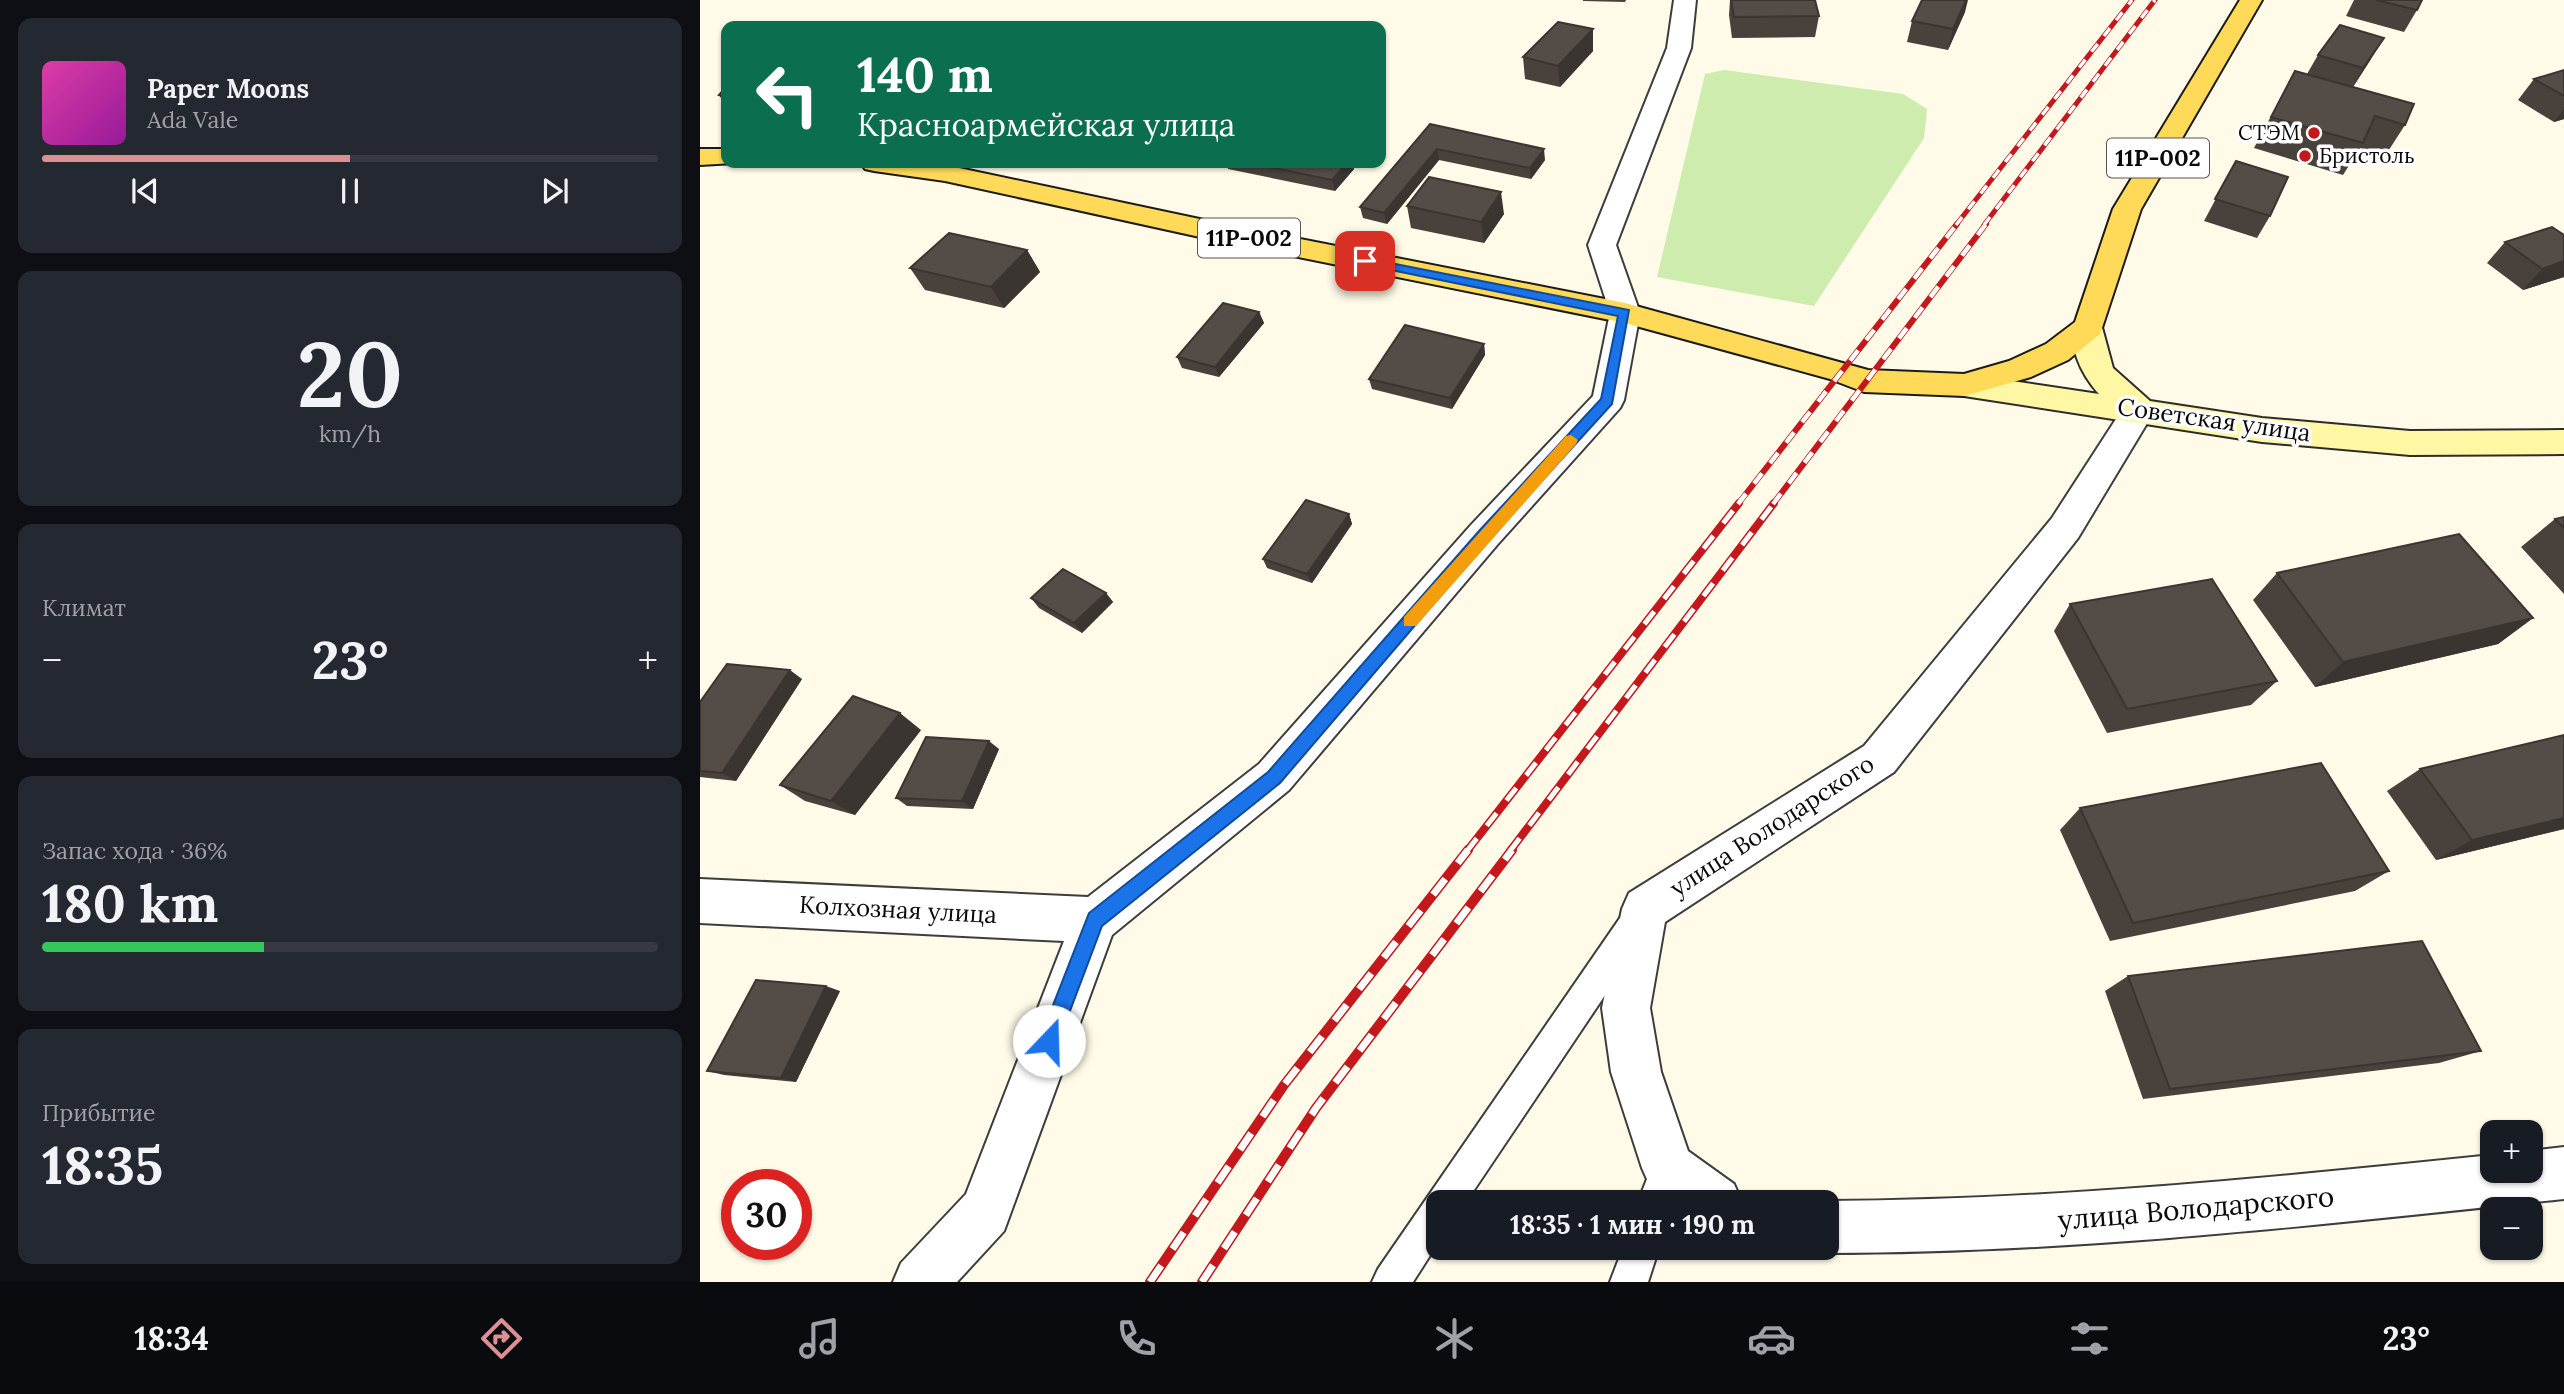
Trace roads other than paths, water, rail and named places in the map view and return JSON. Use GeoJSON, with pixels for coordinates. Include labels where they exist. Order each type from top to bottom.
{"type":"FeatureCollection","features":[{"type":"Feature","properties":{"kind":"main road","name":"11Р-002"},"geometry":{"type":"LineString","coordinates":[[1964,385],[2032,364],[2057,352],[2090,327],[2127,209],[2251,0]]}},
{"type":"Feature","properties":{"kind":"main road"},"geometry":{"type":"LineString","coordinates":[[700,157],[721,157]]}},
{"type":"Feature","properties":{"kind":"main road","name":"11Р-002"},"geometry":{"type":"LineString","coordinates":[[910,168],[945,173],[1209,230],[1625,313]]}},
{"type":"Feature","properties":{"kind":"main road","name":"Советская улица"},"geometry":{"type":"LineString","coordinates":[[1625,313],[1840,371],[1864,382],[1964,385]]}},
{"type":"Feature","properties":{"kind":"street"},"geometry":{"type":"LineString","coordinates":[[920,1282],[985,1212],[1095,920],[1274,778],[1484,535],[1608,400],[1625,313],[1602,246],[1679,48],[1685,0]]}},
{"type":"Feature","properties":{"kind":"street"},"geometry":{"type":"LineString","coordinates":[[2090,327],[2091,358],[2106,382],[2139,410]]}},
{"type":"Feature","properties":{"kind":"street","name":"Советская улица"},"geometry":{"type":"LineString","coordinates":[[1964,385],[2262,430],[2410,443],[2564,442]]}},
{"type":"Feature","properties":{"kind":"street","name":"улица Володарского"},"geometry":{"type":"LineString","coordinates":[[1662,1185],[1636,1072],[1626,1007],[1645,909],[1879,759],[2065,528],[2139,410]]}},
{"type":"Feature","properties":{"kind":"street","name":"Колхозная улица"},"geometry":{"type":"LineString","coordinates":[[700,901],[1095,920]]}},
{"type":"Feature","properties":{"kind":"street","name":"улица Володарского"},"geometry":{"type":"LineString","coordinates":[[1839,1227],[1911,1228],[2200,1210],[2564,1173]]}},
{"type":"Feature","properties":{"kind":"lane"},"geometry":{"type":"LineString","coordinates":[[1454,1190],[1645,909]]}},
{"type":"Feature","properties":{"kind":"lane"},"geometry":{"type":"LineString","coordinates":[[1391,1282],[1426,1230]]}},
{"type":"Feature","properties":{"kind":"lane"},"geometry":{"type":"LineString","coordinates":[[1629,1282],[1637,1260]]}},
{"type":"Feature","properties":{"kind":"railway"},"geometry":{"type":"LineString","coordinates":[[1956,225],[2132,0]]}},
{"type":"Feature","properties":{"kind":"railway"},"geometry":{"type":"LineString","coordinates":[[1984,225],[2155,0]]}},
{"type":"Feature","properties":{"kind":"railway"},"geometry":{"type":"LineString","coordinates":[[1738,504],[1957,224]]}},
{"type":"Feature","properties":{"kind":"railway"},"geometry":{"type":"LineString","coordinates":[[1773,504],[1986,224]]}},
{"type":"Feature","properties":{"kind":"railway"},"geometry":{"type":"LineString","coordinates":[[1467,851],[1739,503]]}},
{"type":"Feature","properties":{"kind":"railway"},"geometry":{"type":"LineString","coordinates":[[1510,851],[1774,503]]}},
{"type":"Feature","properties":{"kind":"railway"},"geometry":{"type":"LineString","coordinates":[[1150,1282],[1284,1085],[1468,850]]}},
{"type":"Feature","properties":{"kind":"railway"},"geometry":{"type":"LineString","coordinates":[[1202,1282],[1316,1108],[1512,850]]}},
{"type":"Feature","properties":{"kind":"place","name":"СТЭМ"},"geometry":{"type":"Point","coordinates":[2314,133]}},
{"type":"Feature","properties":{"kind":"place","name":"Бристоль"},"geometry":{"type":"Point","coordinates":[2305,156]}}]}
